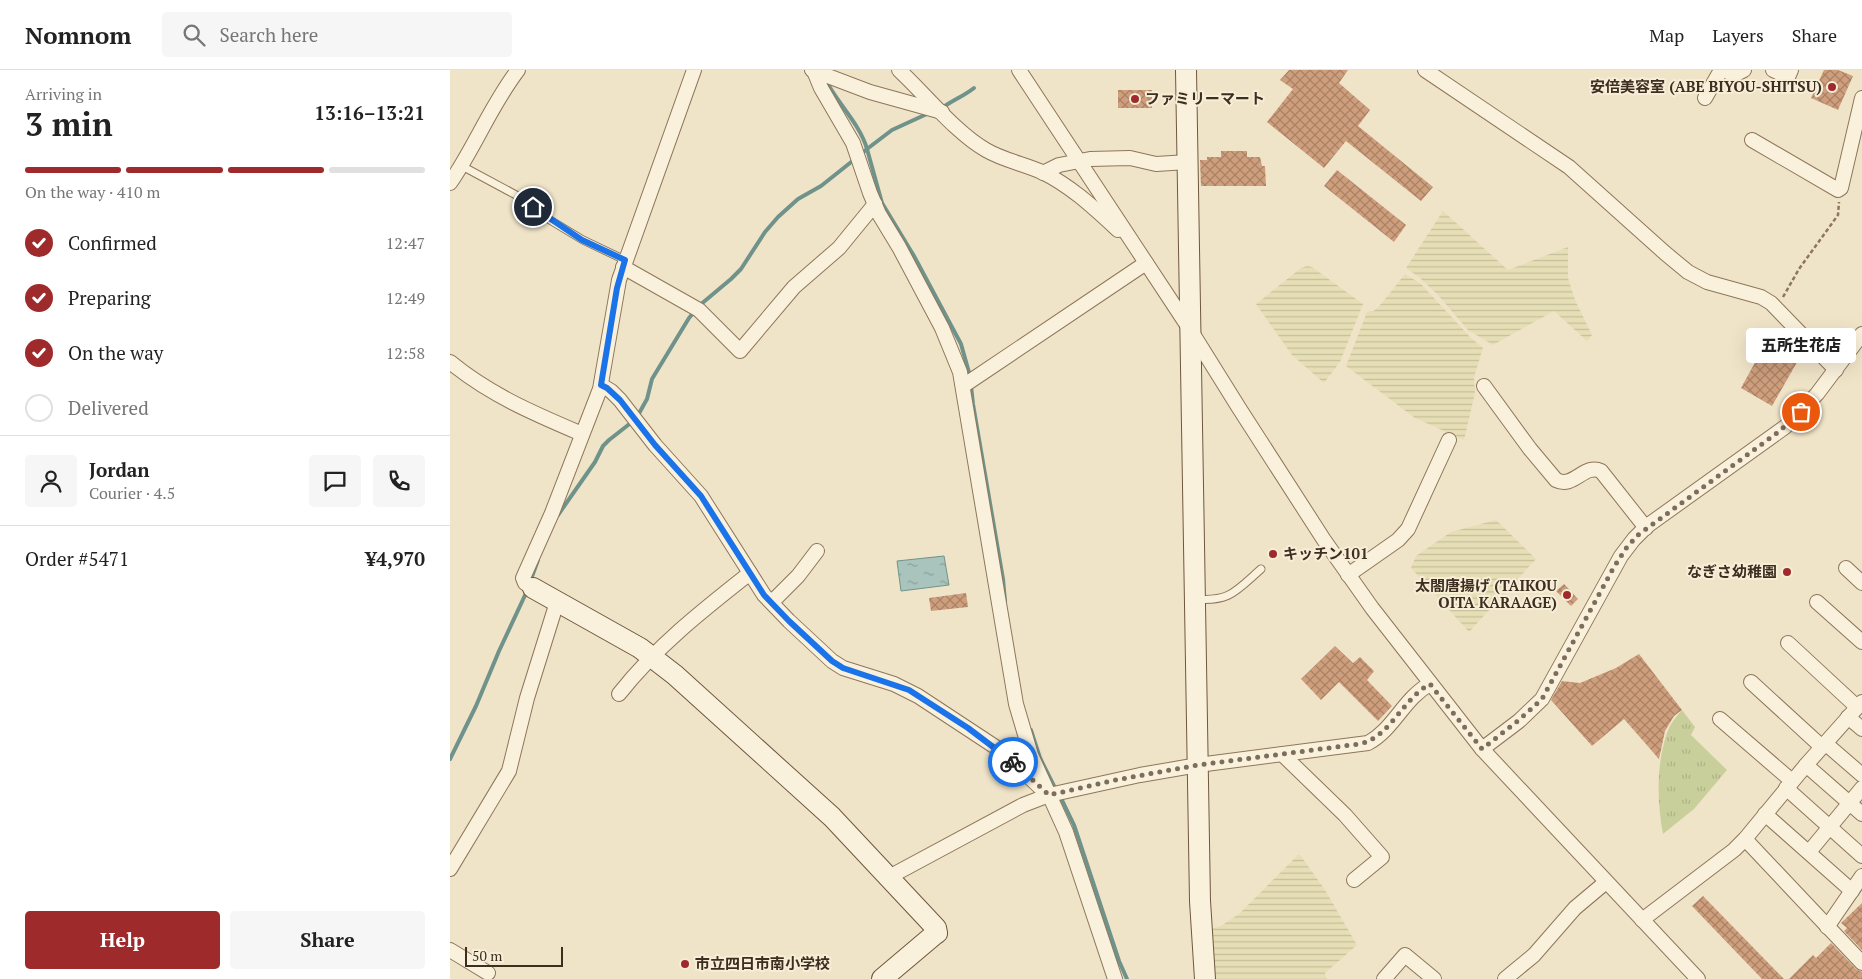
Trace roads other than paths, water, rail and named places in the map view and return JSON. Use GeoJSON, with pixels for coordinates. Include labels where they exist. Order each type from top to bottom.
{"type":"FeatureCollection","features":[{"type":"Feature","properties":{"kind":"street"},"geometry":{"type":"LineString","coordinates":[[450,183],[457,167],[518,70]]}},
{"type":"Feature","properties":{"kind":"street"},"geometry":{"type":"LineString","coordinates":[[694,70],[624,264],[615,298],[601,385],[552,513],[523,578],[525,583],[533,588],[629,641],[651,656],[832,817],[937,930],[934,935],[882,979]]}},
{"type":"Feature","properties":{"kind":"street"},"geometry":{"type":"LineString","coordinates":[[899,70],[972,140],[986,150],[1043,173],[1078,195],[1134,245]]}},
{"type":"Feature","properties":{"kind":"street"},"geometry":{"type":"LineString","coordinates":[[1019,70],[1191,331],[1348,575],[1430,684],[1482,749],[1698,979]]}},
{"type":"Feature","properties":{"kind":"street"},"geometry":{"type":"LineString","coordinates":[[1186,70],[1200,902],[1205,979]]}},
{"type":"Feature","properties":{"kind":"street"},"geometry":{"type":"LineString","coordinates":[[1425,70],[1569,167],[1688,272],[1713,284],[1761,297],[1776,307],[1836,370]]}},
{"type":"Feature","properties":{"kind":"street"},"geometry":{"type":"LineString","coordinates":[[1705,98],[1723,70],[1734,75],[1744,70]]}},
{"type":"Feature","properties":{"kind":"street"},"geometry":{"type":"LineString","coordinates":[[1773,70],[1788,77],[1791,70]]}},
{"type":"Feature","properties":{"kind":"street"},"geometry":{"type":"LineString","coordinates":[[813,71],[870,92],[942,112]]}},
{"type":"Feature","properties":{"kind":"street"},"geometry":{"type":"LineString","coordinates":[[813,71],[847,130],[875,204],[942,328],[960,372],[1016,704],[1031,755],[1054,794],[1115,979]]}},
{"type":"Feature","properties":{"kind":"street"},"geometry":{"type":"LineString","coordinates":[[1752,140],[1838,190],[1841,188],[1862,98]]}},
{"type":"Feature","properties":{"kind":"street"},"geometry":{"type":"LineString","coordinates":[[1043,173],[1059,165],[1078,161],[1130,158],[1156,164],[1188,162]]}},
{"type":"Feature","properties":{"kind":"street"},"geometry":{"type":"LineString","coordinates":[[624,264],[699,310],[740,351],[794,287],[839,248],[875,204]]}},
{"type":"Feature","properties":{"kind":"street"},"geometry":{"type":"LineString","coordinates":[[963,386],[1146,263]]}},
{"type":"Feature","properties":{"kind":"street"},"geometry":{"type":"LineString","coordinates":[[1482,749],[1542,699],[1621,556],[1634,539],[1646,528],[1785,427],[1801,412],[1836,370],[1862,334]]}},
{"type":"Feature","properties":{"kind":"street"},"geometry":{"type":"LineString","coordinates":[[450,362],[473,380],[502,398],[582,434]]}},
{"type":"Feature","properties":{"kind":"street"},"geometry":{"type":"LineString","coordinates":[[601,385],[620,400],[655,445],[701,496],[760,588],[837,665],[894,684],[918,696],[1000,750],[1054,794]]}},
{"type":"Feature","properties":{"kind":"street"},"geometry":{"type":"LineString","coordinates":[[1484,386],[1530,449],[1556,480],[1569,482],[1589,470],[1601,471],[1646,528]]}},
{"type":"Feature","properties":{"kind":"street"},"geometry":{"type":"LineString","coordinates":[[1348,575],[1398,540],[1408,529],[1449,440]]}},
{"type":"Feature","properties":{"kind":"street"},"geometry":{"type":"LineString","coordinates":[[772,602],[798,576],[818,551]]}},
{"type":"Feature","properties":{"kind":"street"},"geometry":{"type":"LineString","coordinates":[[1846,568],[1862,583]]}},
{"type":"Feature","properties":{"kind":"street"},"geometry":{"type":"LineString","coordinates":[[619,694],[651,656],[701,611],[750,573]]}},
{"type":"Feature","properties":{"kind":"street"},"geometry":{"type":"LineString","coordinates":[[450,869],[509,771],[527,698],[557,602]]}},
{"type":"Feature","properties":{"kind":"street"},"geometry":{"type":"LineString","coordinates":[[1817,602],[1862,642]]}},
{"type":"Feature","properties":{"kind":"street"},"geometry":{"type":"LineString","coordinates":[[1788,643],[1856,709],[1862,729]]}},
{"type":"Feature","properties":{"kind":"street"},"geometry":{"type":"LineString","coordinates":[[1751,682],[1823,745],[1862,776]]}},
{"type":"Feature","properties":{"kind":"street"},"geometry":{"type":"LineString","coordinates":[[889,877],[1023,805],[1054,794],[1198,765],[1368,743],[1382,732],[1417,692],[1430,684]]}},
{"type":"Feature","properties":{"kind":"street"},"geometry":{"type":"LineString","coordinates":[[1642,920],[1734,850],[1856,709]]}},
{"type":"Feature","properties":{"kind":"street"},"geometry":{"type":"LineString","coordinates":[[1720,719],[1862,856]]}},
{"type":"Feature","properties":{"kind":"street"},"geometry":{"type":"LineString","coordinates":[[1282,754],[1345,815],[1382,857],[1354,880]]}},
{"type":"Feature","properties":{"kind":"street"},"geometry":{"type":"LineString","coordinates":[[1806,765],[1862,814]]}},
{"type":"Feature","properties":{"kind":"street"},"geometry":{"type":"LineString","coordinates":[[1808,852],[1862,788]]}},
{"type":"Feature","properties":{"kind":"street"},"geometry":{"type":"LineString","coordinates":[[1765,814],[1852,891]]}},
{"type":"Feature","properties":{"kind":"street"},"geometry":{"type":"LineString","coordinates":[[1745,839],[1862,963]]}},
{"type":"Feature","properties":{"kind":"street"},"geometry":{"type":"LineString","coordinates":[[1827,927],[1862,876]]}},
{"type":"Feature","properties":{"kind":"street"},"geometry":{"type":"LineString","coordinates":[[1506,979],[1534,955],[1575,908],[1606,882]]}},
{"type":"Feature","properties":{"kind":"street"},"geometry":{"type":"LineString","coordinates":[[450,950],[488,973]]}},
{"type":"Feature","properties":{"kind":"street"},"geometry":{"type":"LineString","coordinates":[[1384,979],[1405,954],[1434,979]]}},
{"type":"Feature","properties":{"kind":"lane"},"geometry":{"type":"LineString","coordinates":[[457,167],[516,195],[550,220],[624,264]]}},
{"type":"Feature","properties":{"kind":"lane"},"geometry":{"type":"LineString","coordinates":[[1195,599],[1216,600],[1226,597],[1234,593],[1261,569]]}},
{"type":"Feature","properties":{"kind":"water"},"geometry":{"type":"Polygon","coordinates":[[[944,556],[949,585],[901,591],[897,561],[944,556]]]}},
{"type":"Feature","properties":{"kind":"waterway"},"geometry":{"type":"LineString","coordinates":[[825,79],[864,140],[867,149],[861,154]]}},
{"type":"Feature","properties":{"kind":"waterway"},"geometry":{"type":"LineString","coordinates":[[942,108],[974,88]]}},
{"type":"Feature","properties":{"kind":"waterway"},"geometry":{"type":"LineString","coordinates":[[929,113],[892,130],[867,149],[882,203],[914,256],[961,344],[970,376]]}},
{"type":"Feature","properties":{"kind":"waterway"},"geometry":{"type":"LineString","coordinates":[[637,417],[647,399],[652,379],[689,318],[700,305],[741,269],[765,232],[778,217],[798,199],[821,186],[855,159]]}},
{"type":"Feature","properties":{"kind":"waterway"},"geometry":{"type":"LineString","coordinates":[[971,386],[1005,601]]}},
{"type":"Feature","properties":{"kind":"waterway"},"geometry":{"type":"LineString","coordinates":[[558,515],[595,462],[603,446],[632,422]]}},
{"type":"Feature","properties":{"kind":"waterway"},"geometry":{"type":"LineString","coordinates":[[530,582],[538,560]]}},
{"type":"Feature","properties":{"kind":"waterway"},"geometry":{"type":"LineString","coordinates":[[450,759],[476,706],[527,591]]}},
{"type":"Feature","properties":{"kind":"waterway"},"geometry":{"type":"LineString","coordinates":[[1031,730],[1040,758],[1056,790]]}},
{"type":"Feature","properties":{"kind":"waterway"},"geometry":{"type":"LineString","coordinates":[[1060,796],[1074,825],[1119,961],[1127,979]]}},
{"type":"Feature","properties":{"kind":"place","name":"安倍美容室 (ABE BIYOU-SHITSU)"},"geometry":{"type":"Point","coordinates":[1832,87]}},
{"type":"Feature","properties":{"kind":"place","name":"ファミリーマート"},"geometry":{"type":"Point","coordinates":[1135,99]}},
{"type":"Feature","properties":{"kind":"place","name":"五所生花店"},"geometry":{"type":"Point","coordinates":[1801,412]}},
{"type":"Feature","properties":{"kind":"place","name":"キッチン101"},"geometry":{"type":"Point","coordinates":[1273,554]}},
{"type":"Feature","properties":{"kind":"place","name":"なぎさ幼稚園"},"geometry":{"type":"Point","coordinates":[1787,572]}},
{"type":"Feature","properties":{"kind":"place","name":"太閤唐揚げ (TAIKOU OITA KARAAGE)"},"geometry":{"type":"Point","coordinates":[1567,595]}},
{"type":"Feature","properties":{"kind":"place","name":"市立四日市南小学校"},"geometry":{"type":"Point","coordinates":[685,964]}}]}
